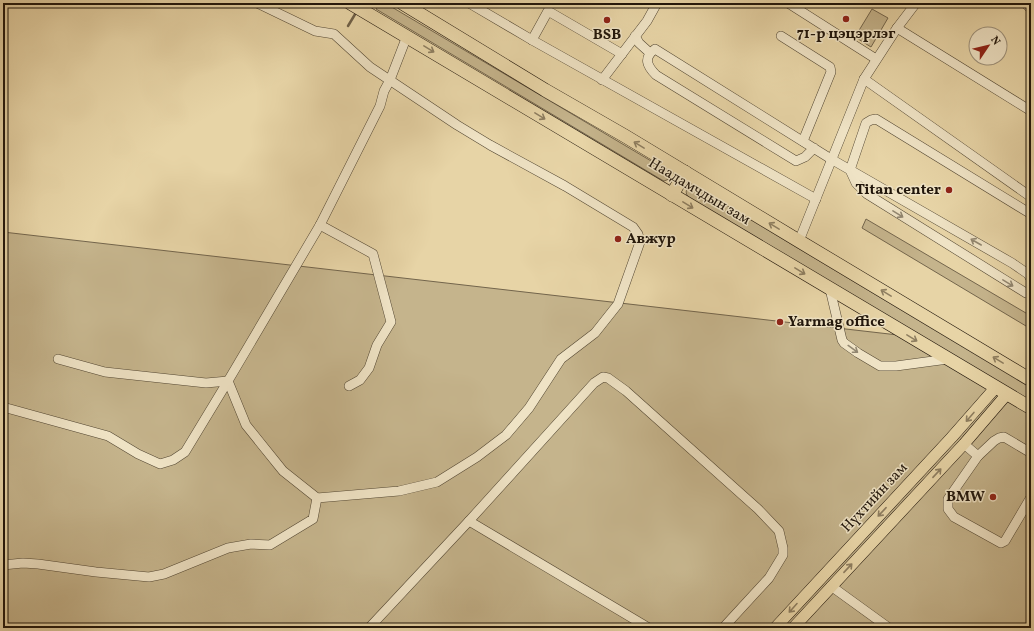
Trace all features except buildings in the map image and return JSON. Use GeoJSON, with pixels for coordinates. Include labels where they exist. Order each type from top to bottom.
{"type":"FeatureCollection","features":[{"type":"Feature","properties":{"kind":"highway","name":"Наадамчдын зам"},"geometry":{"type":"LineString","coordinates":[[350,3],[1031,408]]}},
{"type":"Feature","properties":{"kind":"highway","name":"Наадамчдын зам"},"geometry":{"type":"LineString","coordinates":[[410,5],[525,78],[685,172],[1031,380]]}},
{"type":"Feature","properties":{"kind":"highway"},"geometry":{"type":"LineString","coordinates":[[672,195],[685,172]]}},
{"type":"Feature","properties":{"kind":"main road","name":"Нүхтийн зам"},"geometry":{"type":"LineString","coordinates":[[775,628],[952,437],[996,387]]}},
{"type":"Feature","properties":{"kind":"main road","name":"Нүхтийн зам"},"geometry":{"type":"LineString","coordinates":[[793,628],[964,444],[1007,394]]}},
{"type":"Feature","properties":{"kind":"street"},"geometry":{"type":"LineString","coordinates":[[228,381],[246,425],[283,471],[317,498],[399,491],[436,482],[477,457],[506,435],[529,408],[561,359],[594,333],[618,304],[640,242],[638,234],[633,227],[565,186],[490,146],[457,125],[370,67],[334,34],[315,32],[257,3]]}},
{"type":"Feature","properties":{"kind":"street"},"geometry":{"type":"LineString","coordinates":[[470,3],[602,80],[816,199]]}},
{"type":"Feature","properties":{"kind":"street"},"geometry":{"type":"LineString","coordinates":[[602,80],[647,21],[656,3]]}},
{"type":"Feature","properties":{"kind":"street"},"geometry":{"type":"LineString","coordinates":[[788,3],[876,59]]}},
{"type":"Feature","properties":{"kind":"street"},"geometry":{"type":"LineString","coordinates":[[799,241],[864,79],[896,28],[916,3]]}},
{"type":"Feature","properties":{"kind":"street"},"geometry":{"type":"LineString","coordinates":[[1025,3],[1031,8]]}},
{"type":"Feature","properties":{"kind":"street"},"geometry":{"type":"LineString","coordinates":[[532,40],[548,11],[622,54]]}},
{"type":"Feature","properties":{"kind":"street"},"geometry":{"type":"LineString","coordinates":[[896,28],[1031,111]]}},
{"type":"Feature","properties":{"kind":"street"},"geometry":{"type":"LineString","coordinates":[[3,407],[108,436],[138,454],[160,464],[173,460],[185,452],[320,225],[380,106],[384,91],[390,80],[407,36]]}},
{"type":"Feature","properties":{"kind":"street"},"geometry":{"type":"LineString","coordinates":[[635,36],[639,43],[650,53]]}},
{"type":"Feature","properties":{"kind":"street"},"geometry":{"type":"LineString","coordinates":[[781,36],[830,67],[831,72],[803,141]]}},
{"type":"Feature","properties":{"kind":"street"},"geometry":{"type":"LineString","coordinates":[[814,148],[805,157],[796,161],[656,76],[650,69],[647,61],[650,53],[655,49],[803,141],[814,148],[831,159],[1012,262],[1028,274],[1031,279]]}},
{"type":"Feature","properties":{"kind":"street"},"geometry":{"type":"LineString","coordinates":[[864,79],[1031,197]]}},
{"type":"Feature","properties":{"kind":"street"},"geometry":{"type":"LineString","coordinates":[[1031,214],[876,119],[871,120],[866,124],[850,170],[856,183],[866,194],[1000,278],[1026,293],[1031,294]]}},
{"type":"Feature","properties":{"kind":"street"},"geometry":{"type":"LineString","coordinates":[[320,225],[373,254],[391,322],[377,345],[368,368],[360,380],[348,386]]}},
{"type":"Feature","properties":{"kind":"street"},"geometry":{"type":"LineString","coordinates":[[830,289],[842,340],[858,353],[880,366],[896,366],[948,359]]}},
{"type":"Feature","properties":{"kind":"street"},"geometry":{"type":"LineString","coordinates":[[58,359],[105,372],[206,383],[228,381]]}},
{"type":"Feature","properties":{"kind":"street"},"geometry":{"type":"LineString","coordinates":[[369,628],[594,384],[604,377],[608,378],[626,391],[758,509],[780,531],[783,555],[769,578],[723,628]]}},
{"type":"Feature","properties":{"kind":"street"},"geometry":{"type":"LineString","coordinates":[[1031,453],[1004,437],[994,441],[978,456],[948,498],[948,509],[954,517],[1001,543],[1005,541],[1031,497]]}},
{"type":"Feature","properties":{"kind":"street"},"geometry":{"type":"LineString","coordinates":[[964,444],[978,456]]}},
{"type":"Feature","properties":{"kind":"street"},"geometry":{"type":"LineString","coordinates":[[3,565],[23,563],[38,564],[149,577],[164,574],[228,548],[251,544],[270,545],[313,519],[317,498]]}},
{"type":"Feature","properties":{"kind":"street"},"geometry":{"type":"LineString","coordinates":[[469,521],[649,628]]}},
{"type":"Feature","properties":{"kind":"street"},"geometry":{"type":"LineString","coordinates":[[831,586],[889,628]]}},
{"type":"Feature","properties":{"kind":"shaded area"},"geometry":{"type":"Polygon","coordinates":[[[379,3],[385,3],[668,171],[670,173],[669,179],[664,181],[662,180],[376,9],[379,3]]]}},
{"type":"Feature","properties":{"kind":"shaded area"},"geometry":{"type":"Polygon","coordinates":[[[872,9],[888,18],[871,47],[855,37],[872,9]]]}},
{"type":"Feature","properties":{"kind":"shaded area"},"geometry":{"type":"Polygon","coordinates":[[[693,186],[1031,388],[1031,628],[3,628],[3,232],[924,338],[688,197],[686,193],[687,190],[689,187],[693,186]]]}},
{"type":"Feature","properties":{"kind":"shaded area"},"geometry":{"type":"Polygon","coordinates":[[[866,219],[1031,316],[1031,329],[862,228],[866,219]]]}},
{"type":"Feature","properties":{"kind":"waterway"},"geometry":{"type":"LineString","coordinates":[[348,26],[357,11]]}},
{"type":"Feature","properties":{"kind":"place","name":"71-р цэцэрлэг"},"geometry":{"type":"Point","coordinates":[846,19]}},
{"type":"Feature","properties":{"kind":"place","name":"BSB"},"geometry":{"type":"Point","coordinates":[607,20]}},
{"type":"Feature","properties":{"kind":"place","name":"Titan center"},"geometry":{"type":"Point","coordinates":[949,190]}},
{"type":"Feature","properties":{"kind":"place","name":"Авжур"},"geometry":{"type":"Point","coordinates":[618,239]}},
{"type":"Feature","properties":{"kind":"place","name":"Yarmag office"},"geometry":{"type":"Point","coordinates":[780,322]}},
{"type":"Feature","properties":{"kind":"place","name":"BMW"},"geometry":{"type":"Point","coordinates":[993,497]}}]}
